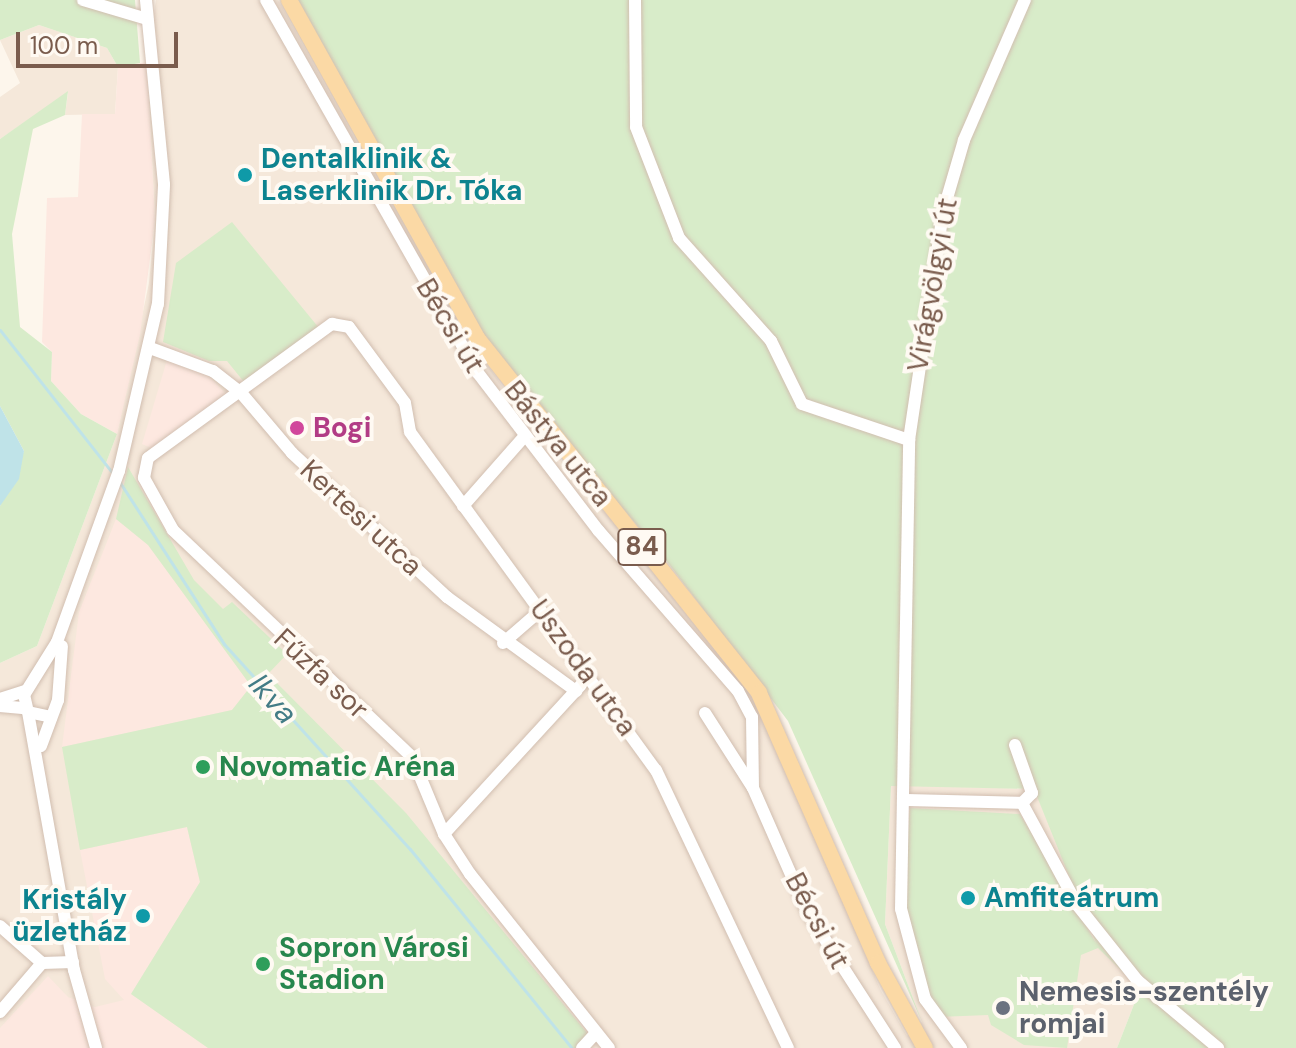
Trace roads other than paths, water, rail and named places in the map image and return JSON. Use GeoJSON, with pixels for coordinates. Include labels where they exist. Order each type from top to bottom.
{"type":"FeatureCollection","features":[{"type":"Feature","properties":{"kind":"main road","name":"Bástya utca"},"geometry":{"type":"LineString","coordinates":[[289,0],[477,338],[759,693],[878,963],[925,1048]]}},
{"type":"Feature","properties":{"kind":"street"},"geometry":{"type":"LineString","coordinates":[[83,0],[113,3],[147,19]]}},
{"type":"Feature","properties":{"kind":"street"},"geometry":{"type":"LineString","coordinates":[[96,1048],[73,962],[42,767],[26,710],[29,688],[75,596],[119,471],[150,348],[165,219],[146,0]]}},
{"type":"Feature","properties":{"kind":"street","name":"Bécsi út"},"geometry":{"type":"LineString","coordinates":[[266,0],[436,306],[523,438],[738,691],[752,717],[753,788]]}},
{"type":"Feature","properties":{"kind":"street"},"geometry":{"type":"LineString","coordinates":[[635,0],[636,127],[679,238],[771,341],[802,404],[909,440]]}},
{"type":"Feature","properties":{"kind":"street","name":"Virágvölgyi út"},"geometry":{"type":"LineString","coordinates":[[961,1048],[925,999],[907,942],[903,800],[910,584],[909,440],[943,212],[964,140],[1025,0]]}},
{"type":"Feature","properties":{"kind":"street","name":"Uszoda utca"},"geometry":{"type":"LineString","coordinates":[[242,394],[332,324],[349,327],[405,403],[410,432],[541,610],[683,813],[788,1048]]}},
{"type":"Feature","properties":{"kind":"street","name":"Kertesi utca"},"geometry":{"type":"LineString","coordinates":[[150,348],[213,371],[242,394],[292,453],[503,643],[576,691]]}},
{"type":"Feature","properties":{"kind":"street","name":"Fűzfa sor"},"geometry":{"type":"LineString","coordinates":[[242,394],[145,460],[144,478],[173,530],[412,757],[444,834],[609,1048]]}},
{"type":"Feature","properties":{"kind":"street"},"geometry":{"type":"LineString","coordinates":[[463,506],[523,438]]}},
{"type":"Feature","properties":{"kind":"street"},"geometry":{"type":"LineString","coordinates":[[42,767],[47,716],[56,692],[75,596]]}},
{"type":"Feature","properties":{"kind":"street"},"geometry":{"type":"LineString","coordinates":[[503,643],[541,610]]}},
{"type":"Feature","properties":{"kind":"street"},"geometry":{"type":"LineString","coordinates":[[444,834],[589,677]]}},
{"type":"Feature","properties":{"kind":"street"},"geometry":{"type":"LineString","coordinates":[[0,699],[44,683],[56,692]]}},
{"type":"Feature","properties":{"kind":"street"},"geometry":{"type":"LineString","coordinates":[[0,706],[47,716]]}},
{"type":"Feature","properties":{"kind":"street","name":"Bécsi út"},"geometry":{"type":"LineString","coordinates":[[705,713],[753,788],[808,913],[895,1048]]}},
{"type":"Feature","properties":{"kind":"street"},"geometry":{"type":"LineString","coordinates":[[903,800],[1022,803],[1032,793],[1015,745]]}},
{"type":"Feature","properties":{"kind":"street"},"geometry":{"type":"LineString","coordinates":[[1022,803],[1106,946],[1218,1048]]}},
{"type":"Feature","properties":{"kind":"street"},"geometry":{"type":"LineString","coordinates":[[0,926],[42,963],[73,962]]}},
{"type":"Feature","properties":{"kind":"street"},"geometry":{"type":"LineString","coordinates":[[0,1012],[42,963]]}},
{"type":"Feature","properties":{"kind":"street"},"geometry":{"type":"LineString","coordinates":[[585,1046],[596,1033]]}},
{"type":"Feature","properties":{"kind":"water"},"geometry":{"type":"Polygon","coordinates":[[[0,406],[24,451],[19,479],[0,506],[0,406]]]}},
{"type":"Feature","properties":{"kind":"waterway","name":"Ikva"},"geometry":{"type":"LineString","coordinates":[[0,330],[114,475]]}},
{"type":"Feature","properties":{"kind":"waterway","name":"Ikva"},"geometry":{"type":"LineString","coordinates":[[119,481],[224,644],[410,849],[572,1048]]}},
{"type":"Feature","properties":{"kind":"place","name":"Dentalklinik & Laserklinik Dr. Tóka"},"geometry":{"type":"Point","coordinates":[245,175]}},
{"type":"Feature","properties":{"kind":"place","name":"Bogi"},"geometry":{"type":"Point","coordinates":[297,428]}},
{"type":"Feature","properties":{"kind":"place","name":"Novomatic Aréna"},"geometry":{"type":"Point","coordinates":[203,767]}},
{"type":"Feature","properties":{"kind":"place","name":"Amfiteátrum"},"geometry":{"type":"Point","coordinates":[968,898]}},
{"type":"Feature","properties":{"kind":"place","name":"Kristály üzletház"},"geometry":{"type":"Point","coordinates":[143,916]}},
{"type":"Feature","properties":{"kind":"place","name":"Sopron Városi Stadion"},"geometry":{"type":"Point","coordinates":[263,964]}},
{"type":"Feature","properties":{"kind":"place","name":"Nemesis-szentély romjai"},"geometry":{"type":"Point","coordinates":[1003,1008]}}]}
